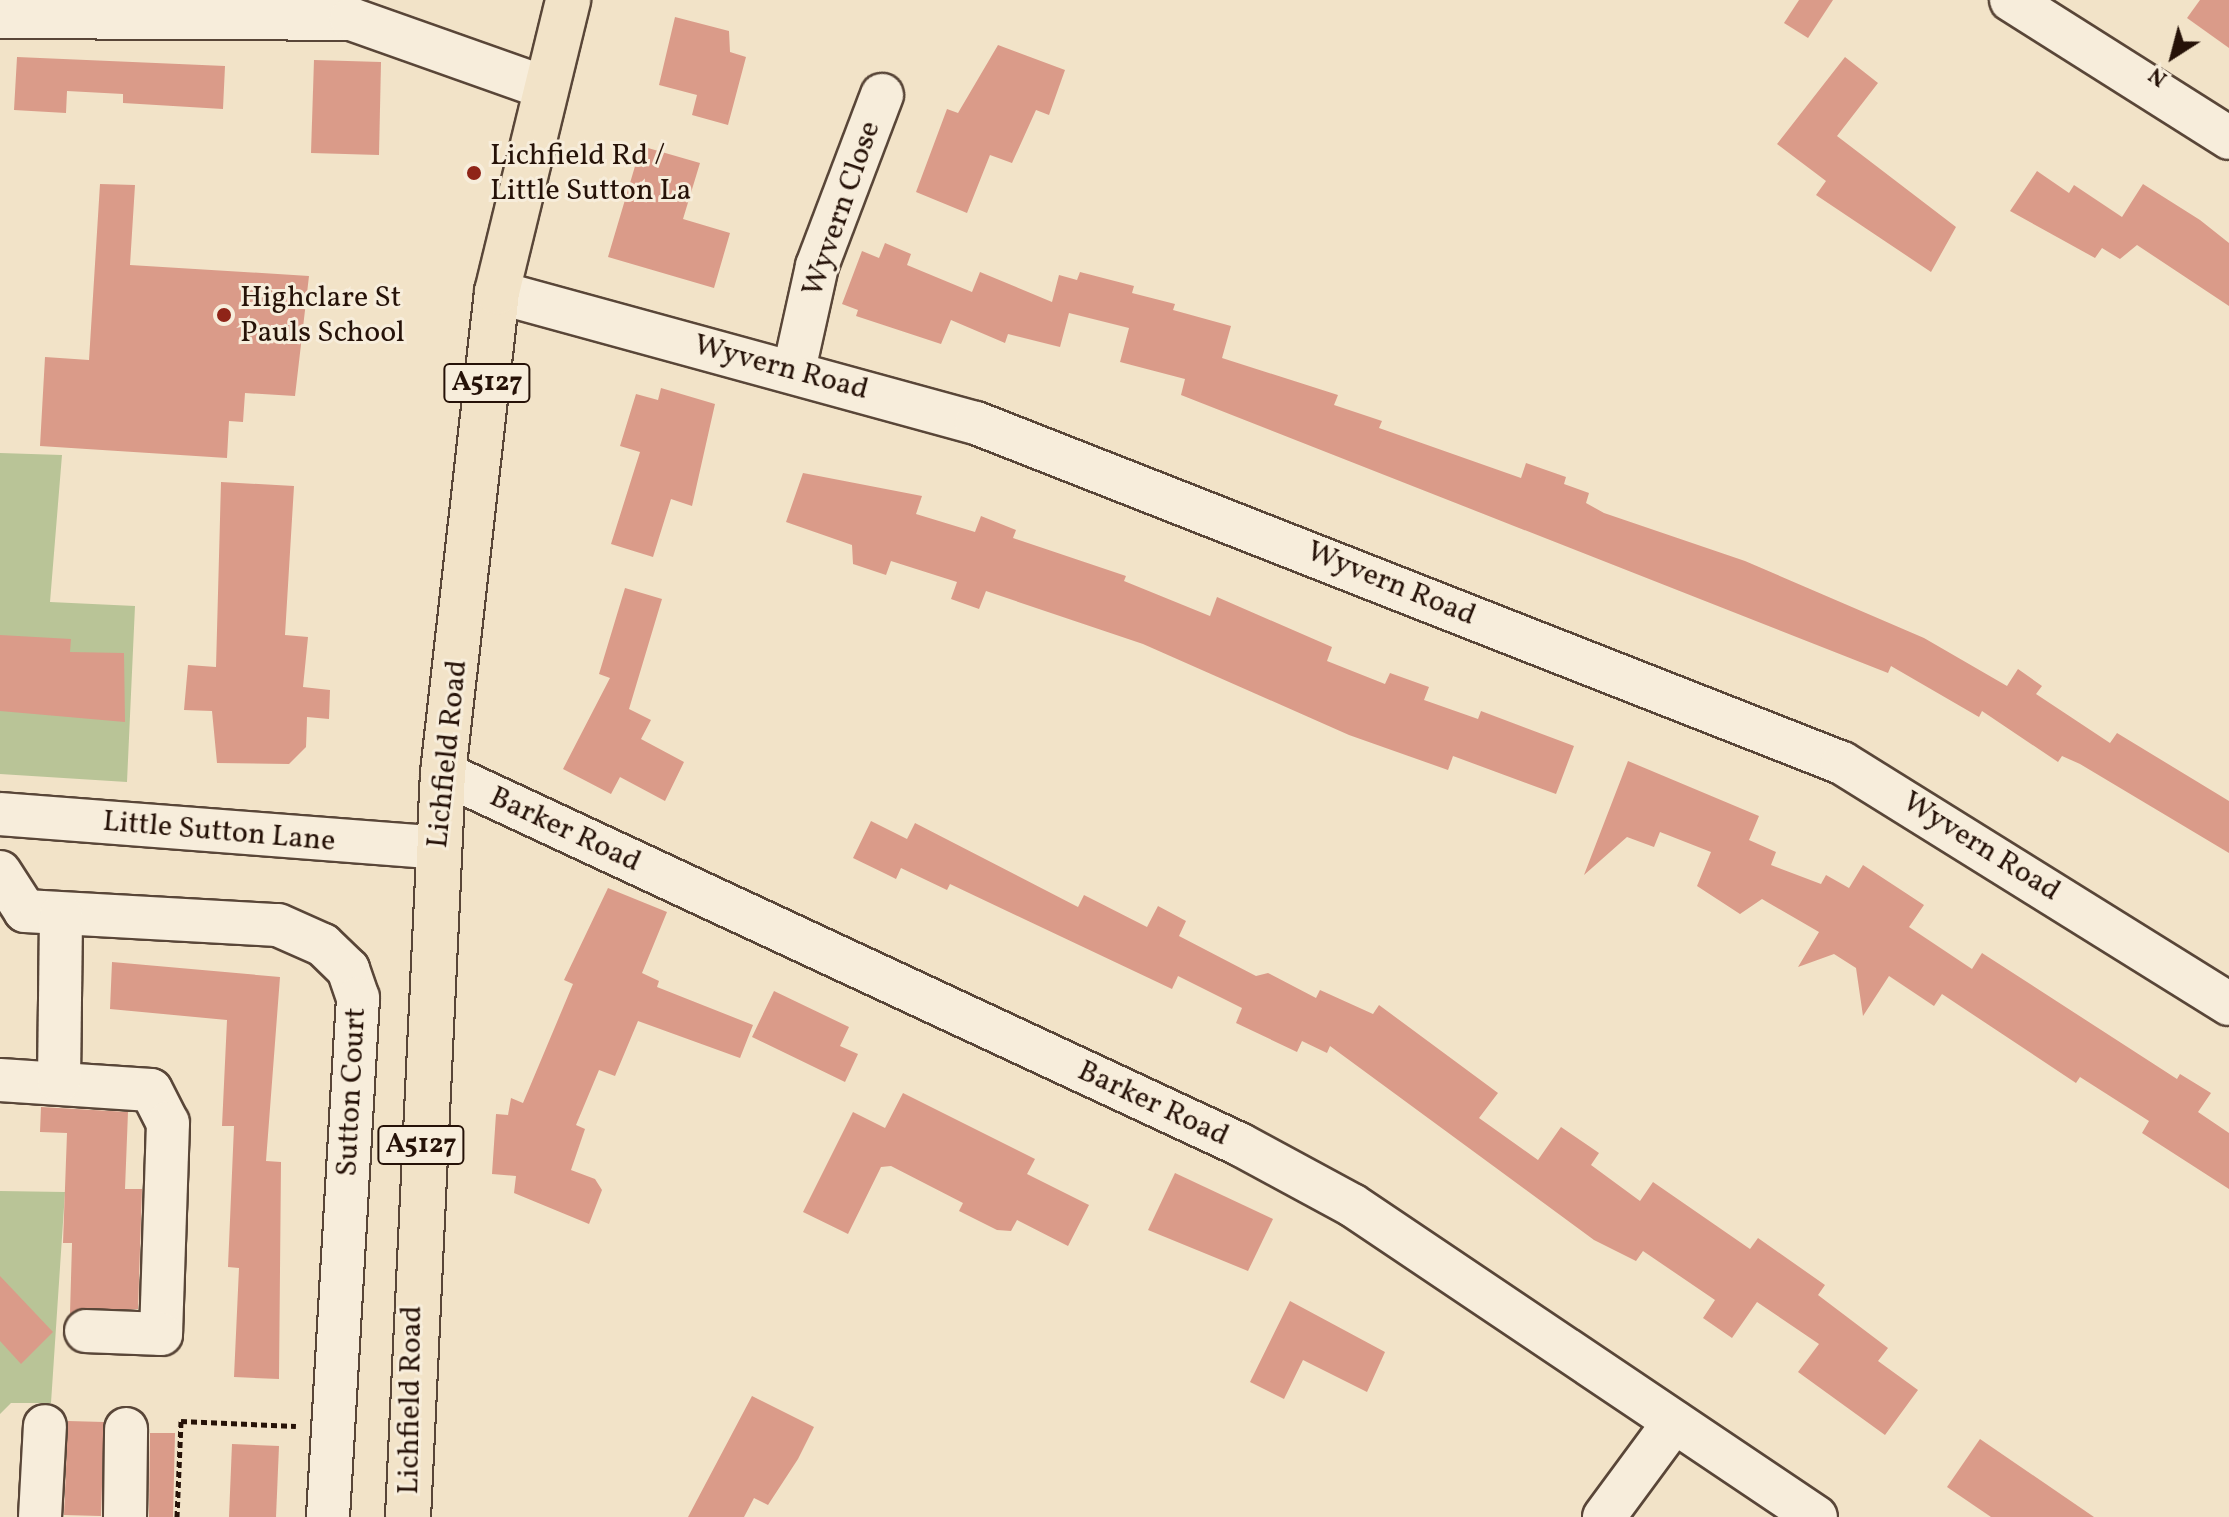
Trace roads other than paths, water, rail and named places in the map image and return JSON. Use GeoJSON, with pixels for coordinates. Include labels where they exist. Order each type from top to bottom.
{"type":"FeatureCollection","features":[{"type":"Feature","properties":{"kind":"main road","name":"Lichfield Road"},"geometry":{"type":"LineString","coordinates":[[408,1517],[443,773],[497,292],[543,87],[568,0]]}},
{"type":"Feature","properties":{"kind":"street"},"geometry":{"type":"LineString","coordinates":[[2011,0],[2229,138]]}},
{"type":"Feature","properties":{"kind":"street"},"geometry":{"type":"LineString","coordinates":[[0,17],[351,19],[543,87]]}},
{"type":"Feature","properties":{"kind":"street","name":"Wyvern Close"},"geometry":{"type":"LineString","coordinates":[[794,370],[817,266],[882,95]]}},
{"type":"Feature","properties":{"kind":"street","name":"Wyvern Road"},"geometry":{"type":"LineString","coordinates":[[497,292],[794,370],[976,423],[1842,763],[2229,1004]]}},
{"type":"Feature","properties":{"kind":"street","name":"Barker Road"},"geometry":{"type":"LineString","coordinates":[[443,773],[1241,1145],[1352,1205],[1816,1517]]}},
{"type":"Feature","properties":{"kind":"street"},"geometry":{"type":"LineString","coordinates":[[0,864],[3,814]]}},
{"type":"Feature","properties":{"kind":"street","name":"Little Sutton Lane"},"geometry":{"type":"LineString","coordinates":[[3,814],[438,848]]}},
{"type":"Feature","properties":{"kind":"street","name":"Sutton Court"},"geometry":{"type":"LineString","coordinates":[[0,872],[25,911],[278,925],[323,945],[348,969],[358,998],[328,1517]]}},
{"type":"Feature","properties":{"kind":"street"},"geometry":{"type":"LineString","coordinates":[[59,1081],[61,915]]}},
{"type":"Feature","properties":{"kind":"street"},"geometry":{"type":"LineString","coordinates":[[0,1080],[59,1081],[151,1090],[168,1123],[161,1334],[86,1331]]}},
{"type":"Feature","properties":{"kind":"street"},"geometry":{"type":"LineString","coordinates":[[1604,1517],[1674,1422]]}},
{"type":"Feature","properties":{"kind":"street"},"geometry":{"type":"LineString","coordinates":[[40,1517],[45,1426]]}},
{"type":"Feature","properties":{"kind":"street"},"geometry":{"type":"LineString","coordinates":[[125,1517],[126,1429]]}},
{"type":"Feature","properties":{"kind":"place","name":"Lichfield Rd / Little Sutton La"},"geometry":{"type":"Point","coordinates":[474,173]}},
{"type":"Feature","properties":{"kind":"place","name":"Highclare St Pauls School"},"geometry":{"type":"Point","coordinates":[224,315]}}]}
